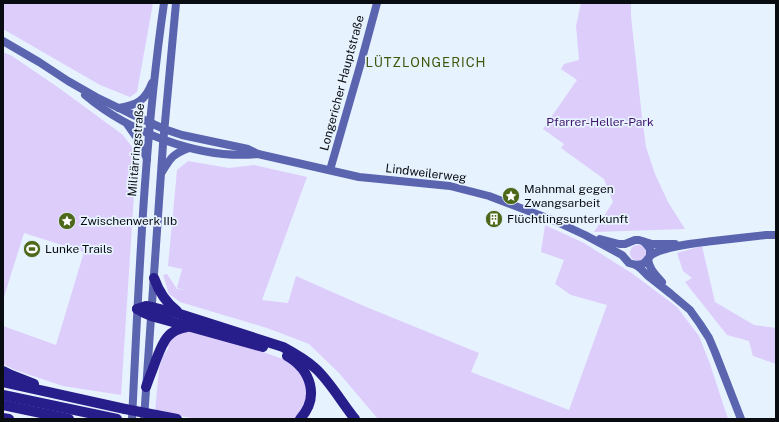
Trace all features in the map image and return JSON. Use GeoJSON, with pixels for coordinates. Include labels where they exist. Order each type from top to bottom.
{"type":"FeatureCollection","features":[{"type":"Feature","properties":{"kind":"highway"},"geometry":{"type":"LineString","coordinates":[[154,278],[156,285],[169,306],[180,314]]}},
{"type":"Feature","properties":{"kind":"highway"},"geometry":{"type":"LineString","coordinates":[[137,309],[146,306],[151,311],[189,327],[208,331],[268,349],[295,361],[310,382],[312,394],[310,403],[300,419]]}},
{"type":"Feature","properties":{"kind":"highway"},"geometry":{"type":"LineString","coordinates":[[151,311],[180,314],[270,343],[294,353],[315,368],[355,419]]}},
{"type":"Feature","properties":{"kind":"highway"},"geometry":{"type":"LineString","coordinates":[[146,387],[164,341],[173,331],[180,328],[189,327]]}},
{"type":"Feature","properties":{"kind":"highway"},"geometry":{"type":"LineString","coordinates":[[3,371],[62,395]]}},
{"type":"Feature","properties":{"kind":"highway"},"geometry":{"type":"LineString","coordinates":[[3,382],[177,419]]}},
{"type":"Feature","properties":{"kind":"highway"},"geometry":{"type":"LineString","coordinates":[[3,396],[117,419]]}},
{"type":"Feature","properties":{"kind":"highway"},"geometry":{"type":"LineString","coordinates":[[3,405],[69,419]]}},
{"type":"Feature","properties":{"kind":"highway"},"geometry":{"type":"LineString","coordinates":[[3,418],[9,419]]}},
{"type":"Feature","properties":{"kind":"street","name":"Militärringstraße"},"geometry":{"type":"LineString","coordinates":[[132,419],[137,309],[147,159],[155,74],[164,3]]}},
{"type":"Feature","properties":{"kind":"street"},"geometry":{"type":"LineString","coordinates":[[144,419],[163,140],[176,3]]}},
{"type":"Feature","properties":{"kind":"street","name":"Longericher Hauptstraße"},"geometry":{"type":"LineString","coordinates":[[330,170],[377,3]]}},
{"type":"Feature","properties":{"kind":"street","name":"Lindweilerweg"},"geometry":{"type":"LineString","coordinates":[[3,41],[40,62],[68,81],[93,102],[125,122],[149,134],[189,148],[229,154],[258,154]]}},
{"type":"Feature","properties":{"kind":"street"},"geometry":{"type":"LineString","coordinates":[[119,108],[129,107],[142,100],[149,90],[155,74]]}},
{"type":"Feature","properties":{"kind":"street","name":"Lindweilerweg"},"geometry":{"type":"LineString","coordinates":[[68,81],[150,123],[182,135],[248,149],[258,154],[370,179],[450,186],[469,190],[498,200],[555,221],[622,255],[671,294]]}},
{"type":"Feature","properties":{"kind":"street"},"geometry":{"type":"LineString","coordinates":[[125,122],[138,141],[147,159]]}},
{"type":"Feature","properties":{"kind":"street"},"geometry":{"type":"LineString","coordinates":[[161,175],[172,156],[189,148]]}},
{"type":"Feature","properties":{"kind":"street","name":"Lindweilerweg"},"geometry":{"type":"LineString","coordinates":[[585,235],[618,244],[625,244],[635,240],[652,244],[689,244]]}},
{"type":"Feature","properties":{"kind":"street"},"geometry":{"type":"LineString","coordinates":[[636,265],[643,264],[654,252],[689,244],[776,235]]}},
{"type":"Feature","properties":{"kind":"street"},"geometry":{"type":"LineString","coordinates":[[627,260],[625,257],[625,250],[630,242]]}},
{"type":"Feature","properties":{"kind":"street"},"geometry":{"type":"LineString","coordinates":[[644,242],[650,249],[648,264],[652,271],[671,294],[690,310],[709,338],[741,419]]}},
{"type":"Feature","properties":{"kind":"green space"},"geometry":{"type":"Polygon","coordinates":[[[3,3],[153,3],[137,92],[130,97],[100,85],[3,29],[3,3]]]}},
{"type":"Feature","properties":{"kind":"green space","name":"Pfarrer-Heller-Park"},"geometry":{"type":"Polygon","coordinates":[[[581,3],[631,3],[631,16],[646,147],[655,174],[668,202],[685,229],[594,232],[613,202],[604,179],[561,148],[564,144],[543,129],[577,80],[561,69],[564,64],[579,60],[576,26],[581,3]]]}},
{"type":"Feature","properties":{"kind":"green space"},"geometry":{"type":"Polygon","coordinates":[[[3,52],[12,56],[59,88],[123,135],[132,147],[136,164],[121,395],[63,386],[15,370],[3,364],[3,326],[56,345],[84,252],[24,233],[3,300],[3,52]]]}},
{"type":"Feature","properties":{"kind":"green space"},"geometry":{"type":"Polygon","coordinates":[[[188,161],[229,168],[254,165],[307,177],[262,300],[288,303],[296,276],[364,306],[479,353],[471,372],[569,410],[607,305],[571,295],[555,284],[564,260],[541,252],[545,225],[584,243],[633,274],[677,307],[699,336],[728,419],[378,419],[339,373],[309,344],[267,328],[180,302],[169,294],[163,275],[167,274],[177,289],[185,290],[177,288],[182,269],[168,266],[177,170],[188,161]]]}},
{"type":"Feature","properties":{"kind":"green space"},"geometry":{"type":"Polygon","coordinates":[[[638,245],[644,247],[646,253],[644,259],[638,261],[632,259],[630,253],[632,247],[638,245]]]}},
{"type":"Feature","properties":{"kind":"green space"},"geometry":{"type":"Polygon","coordinates":[[[702,246],[715,302],[754,325],[776,328],[776,364],[753,356],[749,341],[727,335],[685,282],[692,278],[683,271],[677,253],[702,246]]]}},
{"type":"Feature","properties":{"kind":"green space"},"geometry":{"type":"Polygon","coordinates":[[[187,331],[251,348],[283,359],[293,365],[297,368],[307,386],[306,404],[295,419],[197,419],[155,411],[159,369],[162,358],[169,347],[165,344],[169,338],[187,331]]]}},
{"type":"Feature","properties":{"kind":"place","name":"Mahnmal gegen Zwangsarbeit"},"geometry":{"type":"Point","coordinates":[511,196]}},
{"type":"Feature","properties":{"kind":"place","name":"Flüchtlingsunterkunft"},"geometry":{"type":"Point","coordinates":[494,219]}},
{"type":"Feature","properties":{"kind":"place","name":"Zwischenwerk IIb"},"geometry":{"type":"Point","coordinates":[67,221]}},
{"type":"Feature","properties":{"kind":"place","name":"Lunke Trails"},"geometry":{"type":"Point","coordinates":[32,249]}},
{"type":"Feature","properties":{"kind":"district","name":"LÜTZLONGERICH"},"geometry":{"type":"Point","coordinates":[426,62]}}]}
